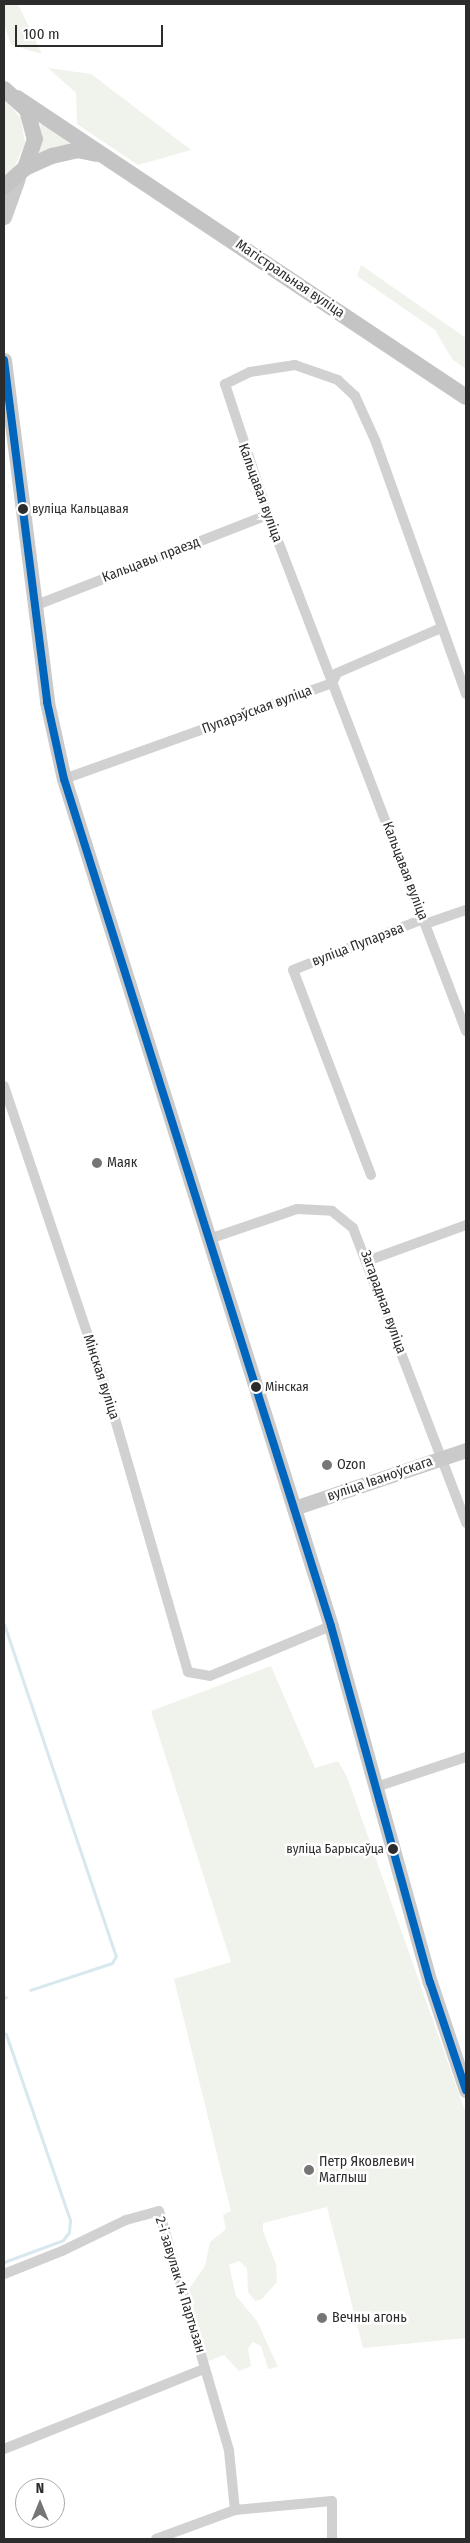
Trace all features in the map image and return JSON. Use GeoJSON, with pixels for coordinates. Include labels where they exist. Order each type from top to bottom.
{"type":"FeatureCollection","features":[{"type":"Feature","properties":{"kind":"main road","name":"Магістральная вуліца"},"geometry":{"type":"LineString","coordinates":[[10,94],[113,160],[466,397]]}},
{"type":"Feature","properties":{"kind":"main road"},"geometry":{"type":"LineString","coordinates":[[4,217],[21,173],[32,155],[33,124],[10,94]]}},
{"type":"Feature","properties":{"kind":"main road"},"geometry":{"type":"LineString","coordinates":[[4,187],[21,173],[52,156],[77,150],[113,160]]}},
{"type":"Feature","properties":{"kind":"main road"},"geometry":{"type":"LineString","coordinates":[[4,360],[47,702],[64,779],[331,1626],[430,1982],[466,2090]]}},
{"type":"Feature","properties":{"kind":"main road","name":"вуліца Іваноўскага"},"geometry":{"type":"LineString","coordinates":[[294,1508],[466,1450]]}},
{"type":"Feature","properties":{"kind":"street","name":"Кальцавая вуліца"},"geometry":{"type":"LineString","coordinates":[[466,694],[363,410],[356,396],[338,380],[318,371],[295,365],[272,367],[250,372],[225,384],[224,389],[268,515],[466,1031]]}},
{"type":"Feature","properties":{"kind":"street","name":"Кальцавы праезд"},"geometry":{"type":"LineString","coordinates":[[34,606],[268,515]]}},
{"type":"Feature","properties":{"kind":"street","name":"Пупарэўская вуліца"},"geometry":{"type":"LineString","coordinates":[[64,779],[332,683],[338,672],[441,628]]}},
{"type":"Feature","properties":{"kind":"street","name":"вуліца Пупарэва"},"geometry":{"type":"LineString","coordinates":[[371,1175],[293,970],[424,922],[466,910]]}},
{"type":"Feature","properties":{"kind":"street","name":"Мінская вуліца"},"geometry":{"type":"LineString","coordinates":[[4,1086],[109,1398],[188,1672],[210,1676],[331,1626]]}},
{"type":"Feature","properties":{"kind":"street","name":"Загарадная вуліца"},"geometry":{"type":"LineString","coordinates":[[209,1239],[297,1209],[332,1211],[353,1228],[466,1522]]}},
{"type":"Feature","properties":{"kind":"street"},"geometry":{"type":"LineString","coordinates":[[367,1261],[466,1225]]}},
{"type":"Feature","properties":{"kind":"street"},"geometry":{"type":"LineString","coordinates":[[376,1788],[466,1756]]}},
{"type":"Feature","properties":{"kind":"street","name":"2-і завулак 14 Партызан"},"geometry":{"type":"LineString","coordinates":[[4,2274],[62,2251],[126,2220],[159,2211],[204,2369],[4,2449]]}},
{"type":"Feature","properties":{"kind":"street"},"geometry":{"type":"LineString","coordinates":[[204,2369],[229,2452],[235,2510]]}},
{"type":"Feature","properties":{"kind":"street"},"geometry":{"type":"LineString","coordinates":[[156,2539],[235,2510],[332,2501],[332,2539]]}},
{"type":"Feature","properties":{"kind":"shaded area"},"geometry":{"type":"Polygon","coordinates":[[[4,4],[18,4],[42,54],[11,45],[4,23],[4,4]]]}},
{"type":"Feature","properties":{"kind":"shaded area"},"geometry":{"type":"Polygon","coordinates":[[[48,68],[91,74],[191,150],[138,165],[77,124],[76,93],[48,68]]]}},
{"type":"Feature","properties":{"kind":"shaded area"},"geometry":{"type":"Polygon","coordinates":[[[4,99],[21,118],[25,143],[15,166],[4,176],[4,99]]]}},
{"type":"Feature","properties":{"kind":"shaded area"},"geometry":{"type":"Polygon","coordinates":[[[41,121],[73,142],[38,157],[41,121]]]}},
{"type":"Feature","properties":{"kind":"shaded area"},"geometry":{"type":"Polygon","coordinates":[[[361,265],[466,338],[466,369],[452,359],[435,330],[357,276],[361,265]]]}},
{"type":"Feature","properties":{"kind":"shaded area"},"geometry":{"type":"Polygon","coordinates":[[[271,1666],[315,1768],[338,1761],[347,1777],[466,2114],[466,2338],[363,2348],[327,2207],[263,2223],[263,2231],[276,2264],[277,2282],[262,2299],[255,2301],[248,2292],[247,2268],[239,2261],[229,2265],[236,2296],[257,2321],[278,2367],[268,2369],[261,2346],[253,2342],[248,2348],[251,2366],[239,2371],[224,2355],[209,2361],[205,2358],[189,2289],[205,2266],[210,2242],[226,2229],[223,2215],[231,2211],[174,1979],[231,1962],[151,1711],[271,1666]]]}},
{"type":"Feature","properties":{"kind":"waterway"},"geometry":{"type":"LineString","coordinates":[[4,1624],[116,1956],[112,1963],[30,1990]]}},
{"type":"Feature","properties":{"kind":"waterway"},"geometry":{"type":"LineString","coordinates":[[4,2262],[63,2240],[69,2232],[70,2220],[6,2034]]}},
{"type":"Feature","properties":{"kind":"transit line"},"geometry":{"type":"LineString","coordinates":[[4,360],[47,702],[64,779],[331,1626],[430,1982],[466,2090]]}},
{"type":"Feature","properties":{"kind":"place","name":"вуліца Кальцавая"},"geometry":{"type":"Point","coordinates":[23,509]}},
{"type":"Feature","properties":{"kind":"place","name":"Маяк"},"geometry":{"type":"Point","coordinates":[97,1163]}},
{"type":"Feature","properties":{"kind":"place","name":"Мінская"},"geometry":{"type":"Point","coordinates":[256,1387]}},
{"type":"Feature","properties":{"kind":"place","name":"Ozon"},"geometry":{"type":"Point","coordinates":[327,1465]}},
{"type":"Feature","properties":{"kind":"place","name":"вуліца Барысаўца"},"geometry":{"type":"Point","coordinates":[393,1849]}},
{"type":"Feature","properties":{"kind":"place","name":"Петр Яковлевич Маглыш"},"geometry":{"type":"Point","coordinates":[309,2170]}},
{"type":"Feature","properties":{"kind":"place","name":"Вечны агонь"},"geometry":{"type":"Point","coordinates":[322,2318]}}]}
